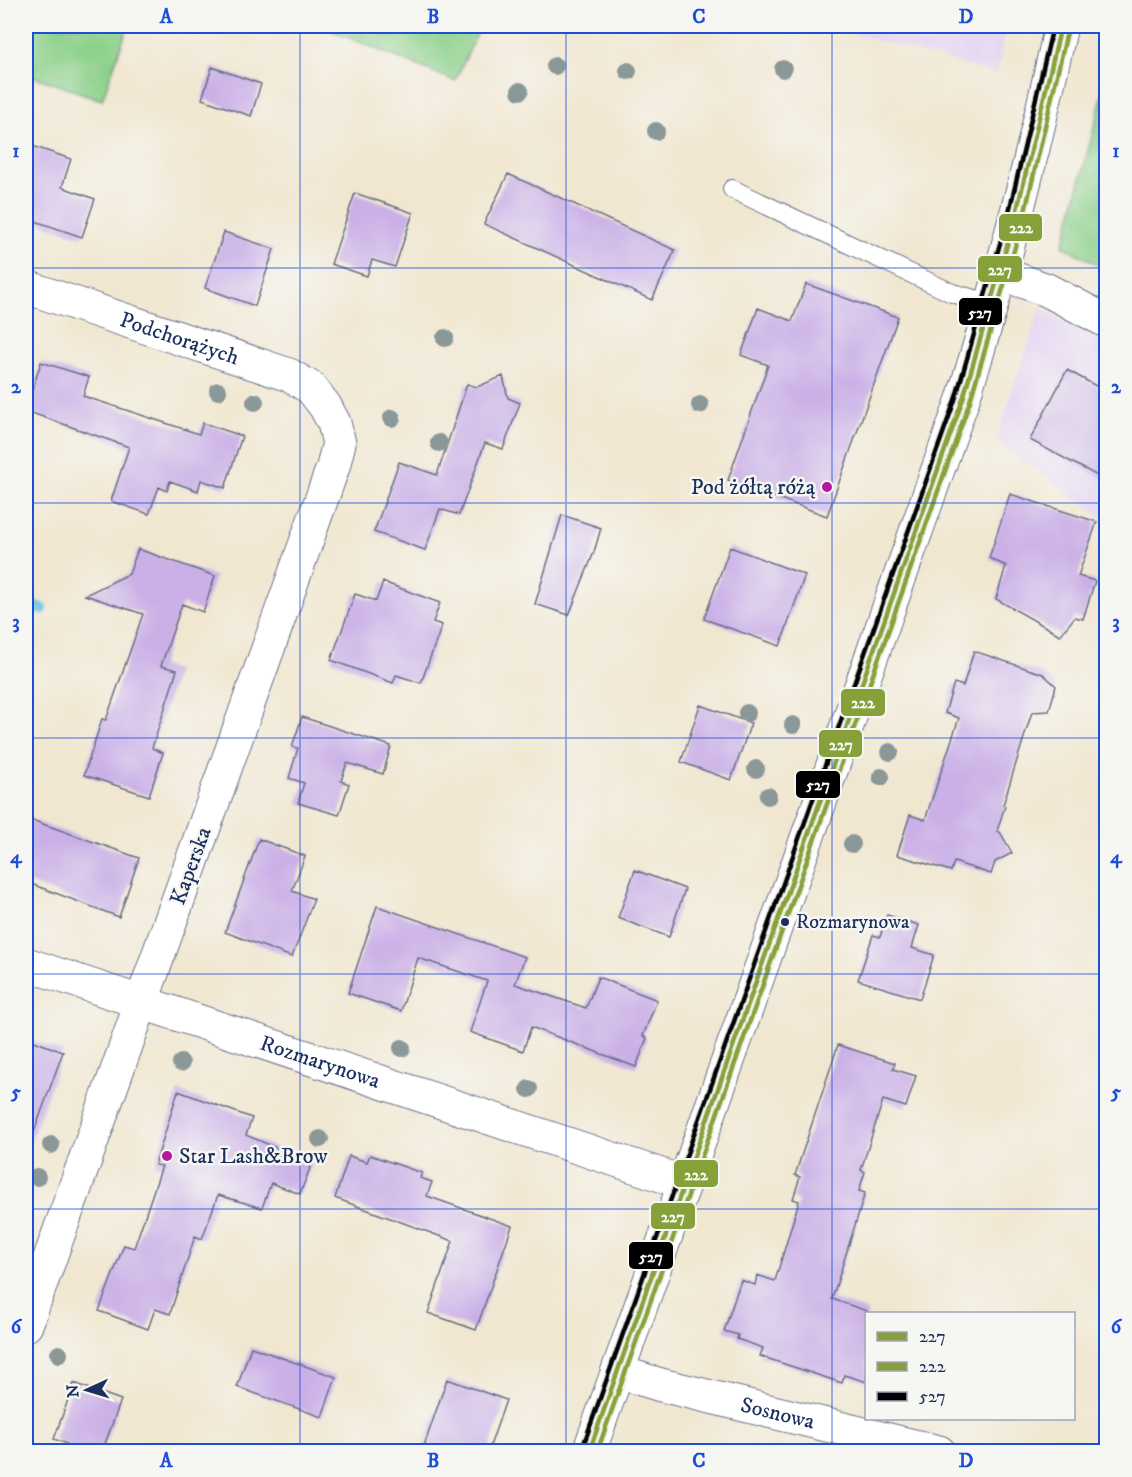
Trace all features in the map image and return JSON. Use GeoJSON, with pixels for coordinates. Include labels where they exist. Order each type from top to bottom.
{"type":"FeatureCollection","features":[{"type":"Feature","properties":{"kind":"street"},"geometry":{"type":"LineString","coordinates":[[589,1452],[972,371],[997,289],[1036,140],[1061,26]]}},
{"type":"Feature","properties":{"kind":"street","name":"Podchorążych"},"geometry":{"type":"LineString","coordinates":[[26,287],[289,375],[312,388],[325,406]]}},
{"type":"Feature","properties":{"kind":"street"},"geometry":{"type":"LineString","coordinates":[[997,289],[1047,290],[1107,321]]}},
{"type":"Feature","properties":{"kind":"street","name":"Kaperska"},"geometry":{"type":"LineString","coordinates":[[26,1325],[333,468],[339,443],[334,423],[325,406]]}},
{"type":"Feature","properties":{"kind":"street","name":"Rozmarynowa"},"geometry":{"type":"LineString","coordinates":[[26,964],[685,1183]]}},
{"type":"Feature","properties":{"kind":"street","name":"Sosnowa"},"geometry":{"type":"LineString","coordinates":[[618,1372],[661,1385],[939,1452]]}},
{"type":"Feature","properties":{"kind":"lane"},"geometry":{"type":"LineString","coordinates":[[732,189],[952,292],[997,289]]}},
{"type":"Feature","properties":{"kind":"shaded area"},"geometry":{"type":"Polygon","coordinates":[[[824,26],[1007,26],[997,74],[824,26]]]}},
{"type":"Feature","properties":{"kind":"shaded area"},"geometry":{"type":"Polygon","coordinates":[[[1040,308],[1106,342],[1106,520],[996,441],[1040,308]]]}},
{"type":"Feature","properties":{"kind":"green space"},"geometry":{"type":"Polygon","coordinates":[[[26,26],[128,26],[102,100],[26,74],[26,26]]]}},
{"type":"Feature","properties":{"kind":"green space"},"geometry":{"type":"Polygon","coordinates":[[[320,26],[481,26],[455,81],[320,26]]]}},
{"type":"Feature","properties":{"kind":"green space"},"geometry":{"type":"Polygon","coordinates":[[[1106,82],[1106,269],[1063,246],[1106,82]]]}},
{"type":"Feature","properties":{"kind":"building"},"geometry":{"type":"Polygon","coordinates":[[[212,67],[261,84],[251,116],[202,99],[212,67]]]}},
{"type":"Feature","properties":{"kind":"building"},"geometry":{"type":"Polygon","coordinates":[[[26,144],[71,159],[62,187],[95,199],[82,237],[26,218],[26,144]]]}},
{"type":"Feature","properties":{"kind":"building"},"geometry":{"type":"Polygon","coordinates":[[[508,174],[675,250],[652,300],[484,224],[508,174]]]}},
{"type":"Feature","properties":{"kind":"building"},"geometry":{"type":"Polygon","coordinates":[[[355,193],[413,213],[395,267],[372,260],[367,276],[331,264],[355,193]]]}},
{"type":"Feature","properties":{"kind":"building"},"geometry":{"type":"Polygon","coordinates":[[[224,232],[274,249],[255,306],[205,288],[224,232]]]}},
{"type":"Feature","properties":{"kind":"building"},"geometry":{"type":"Polygon","coordinates":[[[806,284],[898,317],[827,516],[728,480],[768,365],[741,355],[758,308],[792,321],[806,284]]]}},
{"type":"Feature","properties":{"kind":"building"},"geometry":{"type":"Polygon","coordinates":[[[41,362],[89,377],[83,396],[199,434],[203,423],[242,436],[225,488],[201,480],[198,491],[170,481],[167,491],[159,487],[149,514],[111,501],[129,447],[26,411],[41,362]]]}},
{"type":"Feature","properties":{"kind":"building"},"geometry":{"type":"Polygon","coordinates":[[[1067,370],[1107,392],[1107,481],[1030,440],[1067,370]]]}},
{"type":"Feature","properties":{"kind":"building"},"geometry":{"type":"Polygon","coordinates":[[[503,376],[508,398],[520,403],[503,449],[485,443],[459,515],[440,509],[425,550],[374,532],[399,462],[437,475],[467,384],[477,387],[503,376]]]}},
{"type":"Feature","properties":{"kind":"building"},"geometry":{"type":"Polygon","coordinates":[[[1010,494],[1097,522],[1078,576],[1095,581],[1083,619],[1075,617],[1060,635],[996,599],[1006,566],[989,558],[1010,494]]]}},
{"type":"Feature","properties":{"kind":"building"},"geometry":{"type":"Polygon","coordinates":[[[562,515],[601,528],[569,615],[535,604],[562,515]]]}},
{"type":"Feature","properties":{"kind":"building"},"geometry":{"type":"Polygon","coordinates":[[[730,547],[805,575],[780,646],[704,619],[730,547]]]}},
{"type":"Feature","properties":{"kind":"building"},"geometry":{"type":"Polygon","coordinates":[[[138,549],[215,576],[203,612],[182,604],[161,666],[177,670],[152,748],[163,753],[149,796],[84,775],[102,719],[106,720],[143,614],[85,595],[129,574],[138,549]]]}},
{"type":"Feature","properties":{"kind":"building"},"geometry":{"type":"Polygon","coordinates":[[[383,582],[440,603],[433,622],[442,625],[421,683],[396,675],[393,683],[331,660],[355,594],[376,601],[383,582]]]}},
{"type":"Feature","properties":{"kind":"building"},"geometry":{"type":"Polygon","coordinates":[[[974,651],[1043,674],[1056,686],[1049,711],[1032,712],[997,831],[1000,832],[1012,853],[995,862],[991,874],[954,862],[951,871],[897,855],[910,815],[925,820],[959,718],[945,713],[954,683],[963,686],[974,651]]]}},
{"type":"Feature","properties":{"kind":"building"},"geometry":{"type":"Polygon","coordinates":[[[700,705],[751,723],[731,780],[681,762],[700,705]]]}},
{"type":"Feature","properties":{"kind":"building"},"geometry":{"type":"Polygon","coordinates":[[[302,717],[391,746],[383,774],[347,763],[341,781],[349,784],[339,815],[298,803],[304,783],[289,778],[298,748],[292,747],[302,717]]]}},
{"type":"Feature","properties":{"kind":"building"},"geometry":{"type":"Polygon","coordinates":[[[26,818],[139,858],[119,917],[26,882],[26,818]]]}},
{"type":"Feature","properties":{"kind":"building"},"geometry":{"type":"Polygon","coordinates":[[[259,839],[305,856],[292,891],[314,899],[292,957],[225,932],[259,839]]]}},
{"type":"Feature","properties":{"kind":"building"},"geometry":{"type":"Polygon","coordinates":[[[635,870],[685,889],[669,937],[618,918],[635,870]]]}},
{"type":"Feature","properties":{"kind":"building"},"geometry":{"type":"Polygon","coordinates":[[[377,906],[525,957],[515,984],[586,1008],[598,977],[657,1000],[643,1036],[647,1038],[636,1067],[531,1027],[523,1051],[470,1032],[487,981],[418,958],[401,1011],[348,993],[377,906]]]}},
{"type":"Feature","properties":{"kind":"building"},"geometry":{"type":"Polygon","coordinates":[[[887,915],[919,925],[912,948],[934,955],[920,999],[858,980],[873,935],[880,937],[887,915]]]}},
{"type":"Feature","properties":{"kind":"building"},"geometry":{"type":"Polygon","coordinates":[[[26,1038],[63,1052],[30,1143],[26,1142],[26,1038]]]}},
{"type":"Feature","properties":{"kind":"building"},"geometry":{"type":"Polygon","coordinates":[[[838,1045],[895,1063],[893,1069],[916,1076],[906,1107],[883,1100],[861,1170],[865,1172],[859,1191],[865,1193],[832,1299],[867,1311],[865,1312],[865,1381],[844,1375],[842,1383],[760,1356],[763,1348],[737,1339],[738,1335],[724,1331],[741,1280],[755,1285],[757,1275],[775,1281],[799,1201],[793,1199],[800,1177],[795,1175],[838,1045]]]}},
{"type":"Feature","properties":{"kind":"building"},"geometry":{"type":"Polygon","coordinates":[[[178,1091],[252,1118],[246,1135],[312,1163],[300,1194],[271,1183],[262,1208],[218,1195],[202,1239],[195,1236],[170,1314],[155,1309],[148,1329],[99,1311],[124,1245],[134,1248],[162,1166],[155,1165],[178,1091]]]}},
{"type":"Feature","properties":{"kind":"building"},"geometry":{"type":"Polygon","coordinates":[[[370,1155],[422,1173],[420,1178],[432,1182],[427,1196],[512,1226],[476,1330],[428,1313],[453,1241],[335,1198],[349,1156],[367,1162],[370,1155]]]}},
{"type":"Feature","properties":{"kind":"building"},"geometry":{"type":"Polygon","coordinates":[[[251,1347],[336,1377],[322,1417],[237,1387],[251,1347]]]}},
{"type":"Feature","properties":{"kind":"building"},"geometry":{"type":"Polygon","coordinates":[[[447,1379],[506,1400],[488,1452],[422,1452],[447,1379]]]}},
{"type":"Feature","properties":{"kind":"building"},"geometry":{"type":"Polygon","coordinates":[[[74,1383],[121,1400],[102,1452],[64,1452],[67,1444],[54,1439],[74,1383]]]}},
{"type":"Feature","properties":{"kind":"waterway"},"geometry":{"type":"LineString","coordinates":[[26,603],[42,609]]}},
{"type":"Feature","properties":{"kind":"transit line","name":"527"},"geometry":{"type":"LineString","coordinates":[[582,1449],[956,397],[1009,212],[1053,26]]}},
{"type":"Feature","properties":{"kind":"transit line","name":"227"},"geometry":{"type":"LineString","coordinates":[[589,1452],[963,399],[1016,214],[1061,26]]}},
{"type":"Feature","properties":{"kind":"transit line","name":"222"},"geometry":{"type":"LineString","coordinates":[[597,1452],[970,401],[1024,216],[1068,28]]}},
{"type":"Feature","properties":{"kind":"place","name":"Pod żółtą różą"},"geometry":{"type":"Point","coordinates":[827,487]}},
{"type":"Feature","properties":{"kind":"place","name":"Rozmarynowa"},"geometry":{"type":"Point","coordinates":[785,922]}},
{"type":"Feature","properties":{"kind":"place","name":"Star Lash&Brow"},"geometry":{"type":"Point","coordinates":[167,1156]}}]}
